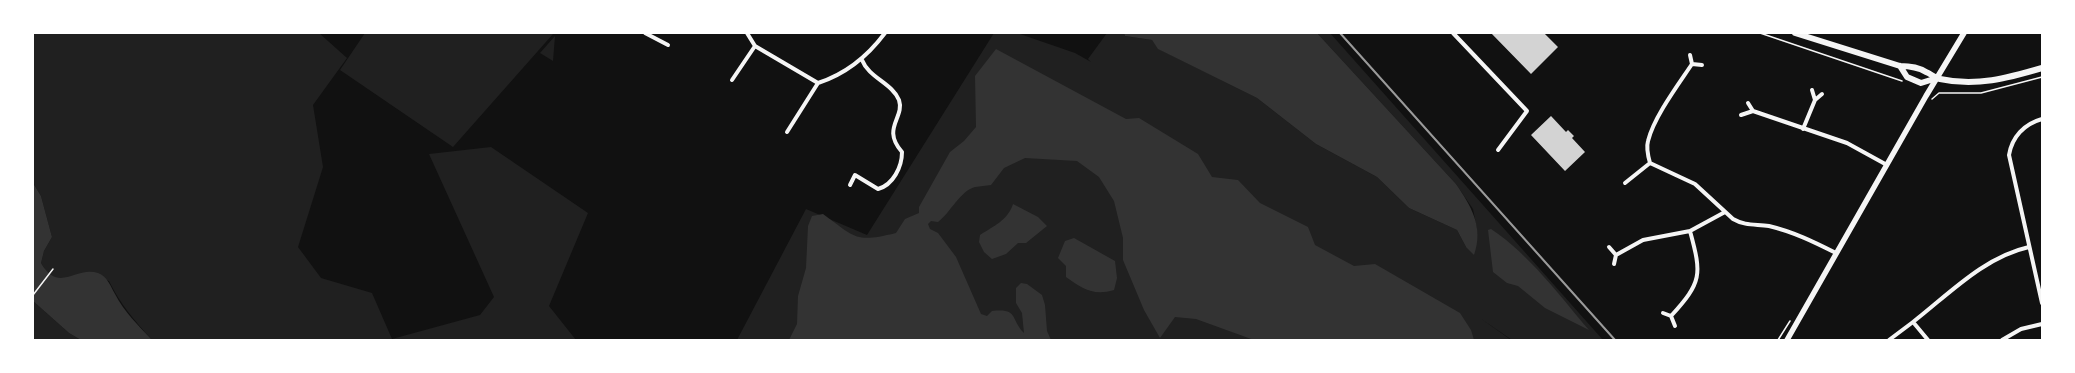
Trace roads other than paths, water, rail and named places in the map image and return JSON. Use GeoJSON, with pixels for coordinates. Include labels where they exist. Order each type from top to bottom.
{"type":"FeatureCollection","features":[{"type":"Feature","properties":{"kind":"main road"},"geometry":{"type":"LineString","coordinates":[[1795,33],[1900,66],[1911,66],[1925,71],[1937,78],[1964,83],[1990,82],[2042,68]]}},
{"type":"Feature","properties":{"kind":"main road"},"geometry":{"type":"LineString","coordinates":[[1787,340],[1964,33]]}},
{"type":"Feature","properties":{"kind":"main road"},"geometry":{"type":"LineString","coordinates":[[1900,66],[1907,77],[1921,83],[1937,78]]}},
{"type":"Feature","properties":{"kind":"street"},"geometry":{"type":"LineString","coordinates":[[645,33],[668,45]]}},
{"type":"Feature","properties":{"kind":"street"},"geometry":{"type":"LineString","coordinates":[[748,33],[755,46],[818,83]]}},
{"type":"Feature","properties":{"kind":"street"},"geometry":{"type":"LineString","coordinates":[[787,132],[818,83],[837,77],[862,60],[885,33]]}},
{"type":"Feature","properties":{"kind":"street"},"geometry":{"type":"LineString","coordinates":[[1453,33],[1527,111],[1498,150]]}},
{"type":"Feature","properties":{"kind":"street"},"geometry":{"type":"LineString","coordinates":[[732,80],[755,46]]}},
{"type":"Feature","properties":{"kind":"street"},"geometry":{"type":"LineString","coordinates":[[1650,162],[1647,148],[1648,140],[1667,102],[1692,64],[1690,55]]}},
{"type":"Feature","properties":{"kind":"street"},"geometry":{"type":"LineString","coordinates":[[850,185],[855,175],[878,189],[884,187],[898,171],[902,163],[902,152],[896,145],[893,133],[895,119],[899,113],[899,100],[889,87],[865,68],[862,60]]}},
{"type":"Feature","properties":{"kind":"street"},"geometry":{"type":"LineString","coordinates":[[1692,64],[1702,65]]}},
{"type":"Feature","properties":{"kind":"street"},"geometry":{"type":"LineString","coordinates":[[1812,90],[1815,100]]}},
{"type":"Feature","properties":{"kind":"street"},"geometry":{"type":"LineString","coordinates":[[1803,129],[1815,100],[1822,94]]}},
{"type":"Feature","properties":{"kind":"street"},"geometry":{"type":"LineString","coordinates":[[1748,103],[1753,111],[1847,143],[1887,165]]}},
{"type":"Feature","properties":{"kind":"street"},"geometry":{"type":"LineString","coordinates":[[1741,115],[1753,111]]}},
{"type":"Feature","properties":{"kind":"street"},"geometry":{"type":"LineString","coordinates":[[2042,119],[2020,131],[2014,138],[2009,155],[2042,303]]}},
{"type":"Feature","properties":{"kind":"street"},"geometry":{"type":"LineString","coordinates":[[1625,183],[1650,162]]}},
{"type":"Feature","properties":{"kind":"street"},"geometry":{"type":"LineString","coordinates":[[1650,162],[1695,184],[1725,212],[1740,223],[1767,226],[1798,234],[1836,253]]}},
{"type":"Feature","properties":{"kind":"street"},"geometry":{"type":"LineString","coordinates":[[1614,264],[1616,255],[1643,240],[1690,231],[1725,212]]}},
{"type":"Feature","properties":{"kind":"street"},"geometry":{"type":"LineString","coordinates":[[1671,316],[1690,292],[1697,278],[1698,261],[1690,231]]}},
{"type":"Feature","properties":{"kind":"street"},"geometry":{"type":"LineString","coordinates":[[1609,247],[1616,255]]}},
{"type":"Feature","properties":{"kind":"street"},"geometry":{"type":"LineString","coordinates":[[1889,340],[1987,264],[2011,251],[2029,247]]}},
{"type":"Feature","properties":{"kind":"street"},"geometry":{"type":"LineString","coordinates":[[1663,313],[1671,316],[1675,326]]}},
{"type":"Feature","properties":{"kind":"street"},"geometry":{"type":"LineString","coordinates":[[1913,322],[1928,340]]}},
{"type":"Feature","properties":{"kind":"street"},"geometry":{"type":"LineString","coordinates":[[2002,340],[2021,329],[2042,324]]}},
{"type":"Feature","properties":{"kind":"railway"},"geometry":{"type":"LineString","coordinates":[[1340,33],[1615,340]]}}]}
